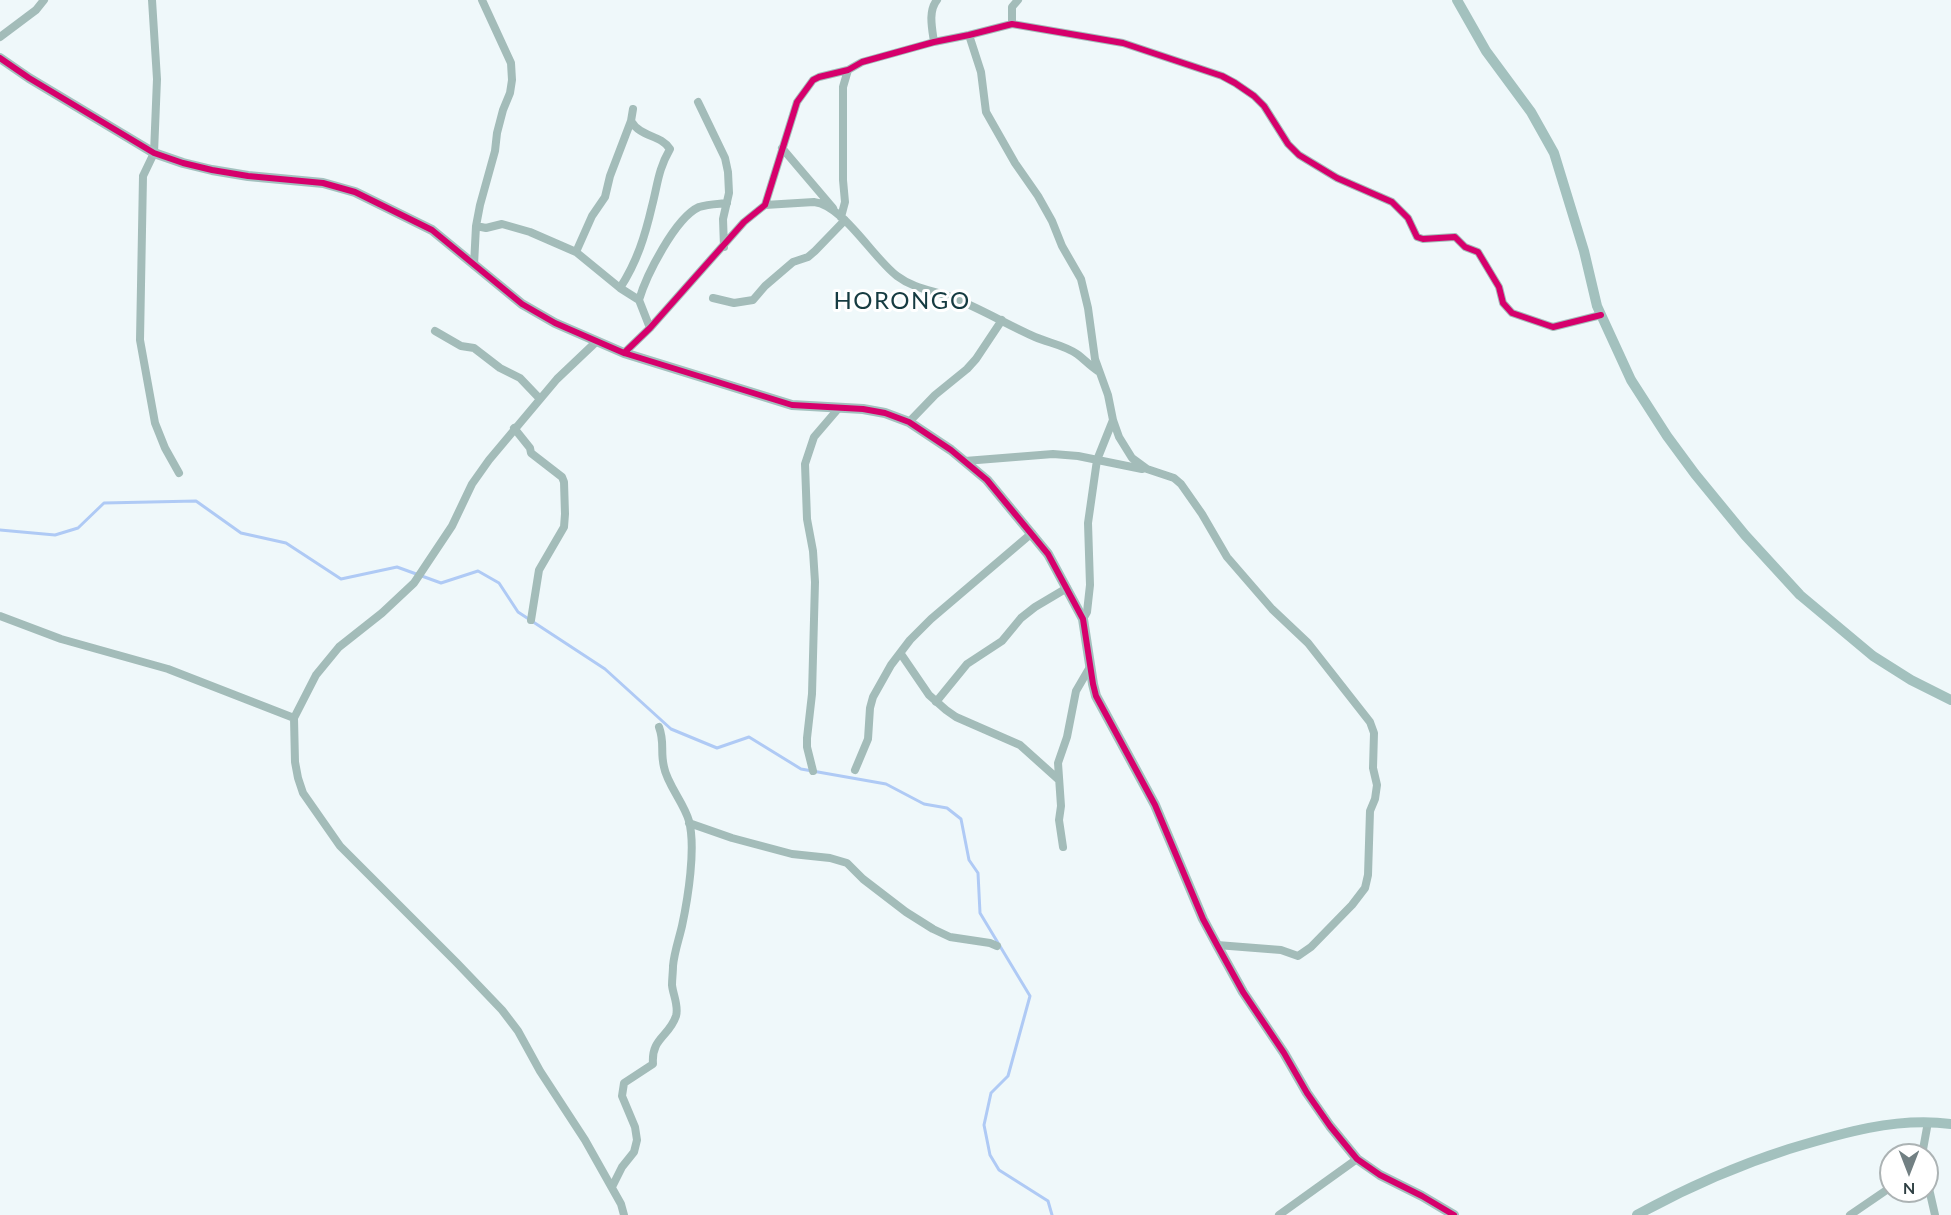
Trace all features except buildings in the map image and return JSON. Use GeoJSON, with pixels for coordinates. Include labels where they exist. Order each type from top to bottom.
{"type":"FeatureCollection","features":[{"type":"Feature","properties":{"kind":"street"},"geometry":{"type":"LineString","coordinates":[[0,37],[36,10],[45,0]]}},
{"type":"Feature","properties":{"kind":"street"},"geometry":{"type":"LineString","coordinates":[[152,0],[157,79],[154,153],[143,176],[140,340],[155,423],[165,448],[179,473]]}},
{"type":"Feature","properties":{"kind":"street"},"geometry":{"type":"LineString","coordinates":[[474,265],[476,226],[480,205],[512,80],[511,63],[482,0]]}},
{"type":"Feature","properties":{"kind":"street"},"geometry":{"type":"LineString","coordinates":[[933,42],[931,12],[937,0]]}},
{"type":"Feature","properties":{"kind":"street"},"geometry":{"type":"LineString","coordinates":[[1012,24],[1012,7],[1018,0]]}},
{"type":"Feature","properties":{"kind":"street"},"geometry":{"type":"LineString","coordinates":[[1458,0],[1486,51],[1531,112],[1554,153],[1601,315],[1631,380],[1655,419],[1695,474],[1784,580],[1873,656],[1911,680],[1951,700]]}},
{"type":"Feature","properties":{"kind":"street"},"geometry":{"type":"LineString","coordinates":[[624,353],[650,328],[744,222],[765,205],[797,102],[810,83],[819,77],[848,70],[862,62],[933,42],[1012,24],[1123,43],[1222,76],[1254,96],[1264,106],[1287,144],[1299,155],[1337,178],[1392,202],[1408,218],[1413,233],[1417,237],[1423,239],[1455,237],[1465,247],[1478,252],[1499,287],[1503,303],[1512,313],[1553,327],[1601,315]]}},
{"type":"Feature","properties":{"kind":"street"},"geometry":{"type":"LineString","coordinates":[[969,35],[981,72],[986,112],[1015,163],[1038,196],[1052,221],[1062,246],[1082,279],[1098,371],[1108,395],[1119,437],[1132,458],[1147,469]]}},
{"type":"Feature","properties":{"kind":"street"},"geometry":{"type":"LineString","coordinates":[[0,58],[154,153],[212,170],[323,183],[355,192],[432,230],[522,304],[555,323],[596,342],[624,353],[784,403],[885,413],[909,422],[965,461],[987,480],[1032,533],[1048,554],[1067,588],[1083,619],[1096,696],[1155,805],[1216,945],[1307,1093],[1357,1159],[1380,1175],[1454,1215]]}},
{"type":"Feature","properties":{"kind":"street"},"geometry":{"type":"LineString","coordinates":[[712,298],[734,303],[753,300],[792,262],[808,257],[815,251],[841,216],[845,202],[843,87],[848,70]]}},
{"type":"Feature","properties":{"kind":"street"},"geometry":{"type":"LineString","coordinates":[[698,102],[725,158],[730,189],[723,219],[724,247]]}},
{"type":"Feature","properties":{"kind":"street"},"geometry":{"type":"LineString","coordinates":[[576,252],[592,216],[605,197],[633,109]]}},
{"type":"Feature","properties":{"kind":"street"},"geometry":{"type":"LineString","coordinates":[[620,288],[640,250],[653,202],[658,172],[670,149],[661,140],[637,130],[630,121]]}},
{"type":"Feature","properties":{"kind":"street"},"geometry":{"type":"LineString","coordinates":[[782,148],[897,277],[912,286],[934,294],[950,296],[1035,337],[1065,348],[1098,371]]}},
{"type":"Feature","properties":{"kind":"street"},"geometry":{"type":"LineString","coordinates":[[639,300],[652,268],[671,234],[699,207],[727,203]]}},
{"type":"Feature","properties":{"kind":"street"},"geometry":{"type":"LineString","coordinates":[[765,205],[821,203],[841,216]]}},
{"type":"Feature","properties":{"kind":"street"},"geometry":{"type":"LineString","coordinates":[[476,226],[486,228],[502,224],[530,232],[576,252],[584,261],[599,269],[620,288],[639,300],[650,328]]}},
{"type":"Feature","properties":{"kind":"street"},"geometry":{"type":"LineString","coordinates":[[909,422],[935,395],[971,364],[1002,320]]}},
{"type":"Feature","properties":{"kind":"street"},"geometry":{"type":"LineString","coordinates":[[435,331],[461,346],[474,348],[500,368],[520,378],[540,399]]}},
{"type":"Feature","properties":{"kind":"street"},"geometry":{"type":"LineString","coordinates":[[596,342],[514,428],[472,484],[452,526],[414,583],[390,607],[327,659],[294,718],[298,778],[303,793],[327,830],[340,846],[502,1010],[518,1031],[612,1187],[624,1215]]}},
{"type":"Feature","properties":{"kind":"street"},"geometry":{"type":"LineString","coordinates":[[813,771],[807,738],[812,694],[815,582],[813,551],[807,519],[805,464],[814,437],[838,409]]}},
{"type":"Feature","properties":{"kind":"street"},"geometry":{"type":"LineString","coordinates":[[1083,619],[1087,612],[1090,585],[1088,523],[1096,460],[1113,420]]}},
{"type":"Feature","properties":{"kind":"street"},"geometry":{"type":"LineString","coordinates":[[514,428],[531,453],[560,475],[564,482],[564,527],[539,570],[531,620]]}},
{"type":"Feature","properties":{"kind":"street"},"geometry":{"type":"LineString","coordinates":[[965,461],[1053,454],[1078,456],[1147,469],[1174,478],[1181,483],[1202,514],[1227,557],[1272,609],[1308,643],[1370,722],[1374,733],[1373,768],[1377,785],[1370,811],[1368,875],[1362,893],[1311,947],[1298,956],[1281,950],[1216,945]]}},
{"type":"Feature","properties":{"kind":"street"},"geometry":{"type":"LineString","coordinates":[[855,770],[868,739],[873,697],[891,665],[910,640],[931,619],[1032,533]]}},
{"type":"Feature","properties":{"kind":"street"},"geometry":{"type":"LineString","coordinates":[[936,702],[967,664],[1002,641],[1015,624],[1035,607],[1067,588]]}},
{"type":"Feature","properties":{"kind":"street"},"geometry":{"type":"LineString","coordinates":[[0,616],[61,639],[168,669],[294,718]]}},
{"type":"Feature","properties":{"kind":"street"},"geometry":{"type":"LineString","coordinates":[[901,654],[936,702],[956,717],[1020,746],[1059,780]]}},
{"type":"Feature","properties":{"kind":"street"},"geometry":{"type":"LineString","coordinates":[[1063,847],[1059,820],[1061,806],[1058,763],[1067,737],[1076,691],[1090,667]]}},
{"type":"Feature","properties":{"kind":"street"},"geometry":{"type":"LineString","coordinates":[[612,1187],[621,1167],[634,1152],[637,1140],[635,1127],[621,1096],[624,1083],[653,1064],[652,1052],[657,1041],[676,1016],[672,984],[689,882],[691,856],[689,823],[680,799],[664,770],[662,755],[664,739],[659,727]]}},
{"type":"Feature","properties":{"kind":"street"},"geometry":{"type":"LineString","coordinates":[[689,823],[732,838],[792,854],[830,858],[847,863],[863,879],[906,912],[933,929],[950,937],[997,946]]}},
{"type":"Feature","properties":{"kind":"street"},"geometry":{"type":"LineString","coordinates":[[1637,1215],[1683,1191],[1738,1167],[1822,1138],[1880,1126],[1928,1122],[1951,1124]]}},
{"type":"Feature","properties":{"kind":"street"},"geometry":{"type":"LineString","coordinates":[[1925,1143],[1928,1122]]}},
{"type":"Feature","properties":{"kind":"street"},"geometry":{"type":"LineString","coordinates":[[1279,1215],[1357,1159]]}},
{"type":"Feature","properties":{"kind":"street"},"geometry":{"type":"LineString","coordinates":[[1850,1215],[1879,1195]]}},
{"type":"Feature","properties":{"kind":"waterway"},"geometry":{"type":"LineString","coordinates":[[0,530],[55,535],[78,528],[104,503],[196,501],[241,533],[286,543],[341,579],[397,567],[441,583],[478,571],[499,583],[518,612],[605,669],[671,729],[717,748],[749,737],[801,769],[886,784],[924,804],[947,808],[961,819],[969,860],[978,873],[980,913],[1030,996],[1008,1076],[991,1093],[984,1125],[990,1155],[999,1170],[1048,1201],[1052,1215]]}},
{"type":"Feature","properties":{"kind":"cycle path"},"geometry":{"type":"LineString","coordinates":[[624,353],[650,328],[744,222],[765,205],[797,102],[813,80],[848,70],[862,62],[1012,24],[1123,43],[1222,76],[1254,96],[1264,106],[1288,144],[1299,155],[1337,178],[1392,202],[1408,218],[1417,237],[1423,239],[1455,237],[1465,247],[1478,252],[1499,287],[1503,303],[1512,313],[1553,327],[1601,315]]}},
{"type":"Feature","properties":{"kind":"cycle path"},"geometry":{"type":"LineString","coordinates":[[0,58],[154,153],[212,170],[323,183],[355,192],[432,230],[522,304],[555,323],[624,353],[792,405],[863,409],[885,413],[909,422],[951,450],[987,480],[1048,554],[1083,619],[1096,696],[1155,805],[1203,919],[1243,992],[1284,1053],[1307,1093],[1357,1159],[1380,1175],[1454,1215]]}},
{"type":"Feature","properties":{"kind":"district","name":"HORONGO"},"geometry":{"type":"Point","coordinates":[902,301]}}]}
